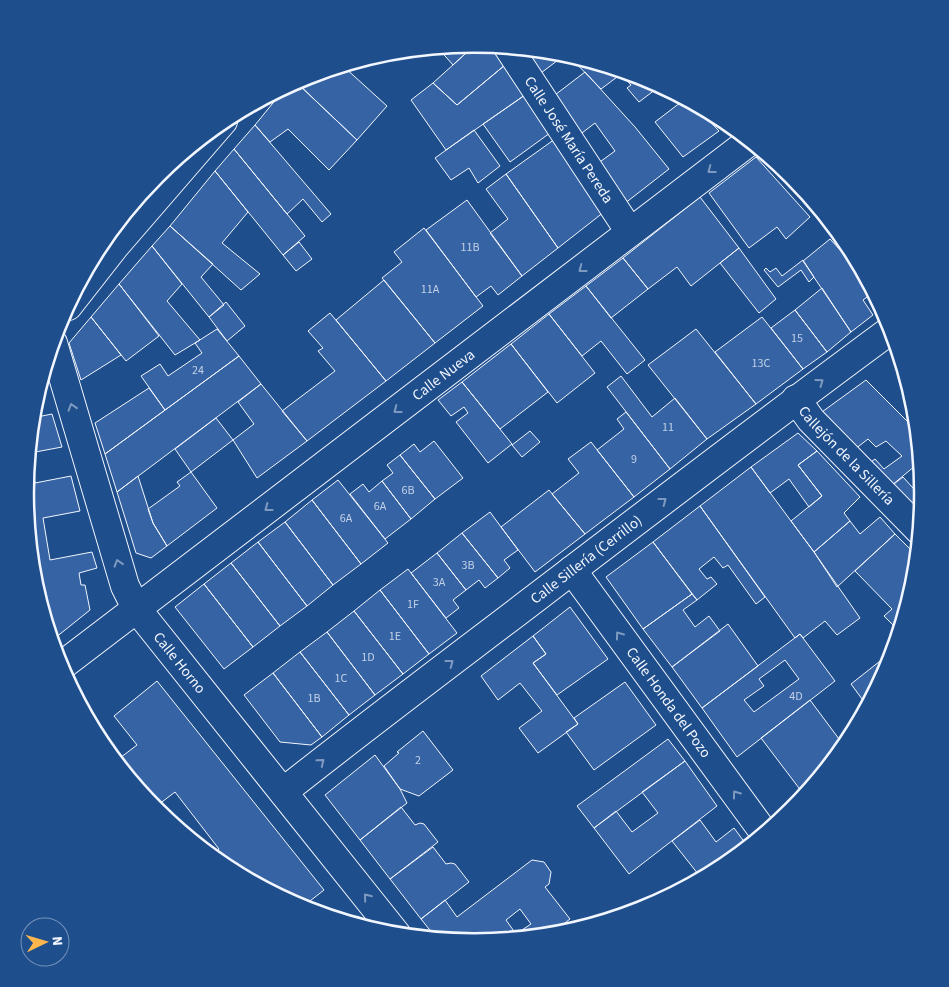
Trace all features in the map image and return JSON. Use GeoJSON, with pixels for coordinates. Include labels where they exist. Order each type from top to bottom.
{"type":"FeatureCollection","features":[{"type":"Feature","properties":{"kind":"street","name":"Calle José María Pereda"},"geometry":{"type":"LineString","coordinates":[[513,55],[630,232]]}},
{"type":"Feature","properties":{"kind":"street","name":"Calle Nueva"},"geometry":{"type":"LineString","coordinates":[[67,662],[744,145]]}},
{"type":"Feature","properties":{"kind":"street"},"geometry":{"type":"LineString","coordinates":[[122,229],[187,159]]}},
{"type":"Feature","properties":{"kind":"street","name":"Calle Sillería (Cerrillo)"},"geometry":{"type":"LineString","coordinates":[[283,792],[796,399],[885,334]]}},
{"type":"Feature","properties":{"kind":"street","name":"Calle Horno"},"geometry":{"type":"LineString","coordinates":[[56,354],[126,586],[136,608],[390,926]]}},
{"type":"Feature","properties":{"kind":"street","name":"Callejón de la Sillería"},"geometry":{"type":"LineString","coordinates":[[796,399],[811,420],[914,525]]}},
{"type":"Feature","properties":{"kind":"street","name":"Calle Honda del Pozo"},"geometry":{"type":"LineString","coordinates":[[572,570],[761,828]]}},
{"type":"Feature","properties":{"kind":"building"},"geometry":{"type":"Polygon","coordinates":[[[466,53],[495,54],[505,65],[457,105],[433,83],[466,53]]]}},
{"type":"Feature","properties":{"kind":"building"},"geometry":{"type":"Polygon","coordinates":[[[466,53],[453,65],[444,54],[466,53]]]}},
{"type":"Feature","properties":{"kind":"building"},"geometry":{"type":"Polygon","coordinates":[[[525,56],[557,61],[537,76],[525,56]]]}},
{"type":"Feature","properties":{"kind":"building"},"geometry":{"type":"Polygon","coordinates":[[[505,65],[525,95],[446,150],[411,100],[433,83],[457,105],[505,65]]]}},
{"type":"Feature","properties":{"kind":"building"},"geometry":{"type":"Polygon","coordinates":[[[578,65],[618,77],[601,89],[578,65]]]}},
{"type":"Feature","properties":{"kind":"building"},"geometry":{"type":"Polygon","coordinates":[[[349,71],[387,106],[357,140],[302,88],[349,71]]]}},
{"type":"Feature","properties":{"kind":"building"},"geometry":{"type":"Polygon","coordinates":[[[585,72],[635,127],[669,169],[624,204],[597,164],[615,151],[595,123],[578,136],[551,98],[585,72]]]}},
{"type":"Feature","properties":{"kind":"building"},"geometry":{"type":"Polygon","coordinates":[[[626,80],[654,91],[639,102],[627,88],[631,85],[626,80]]]}},
{"type":"Feature","properties":{"kind":"building"},"geometry":{"type":"Polygon","coordinates":[[[302,88],[357,140],[329,170],[288,129],[270,142],[255,125],[275,101],[302,88]]]}},
{"type":"Feature","properties":{"kind":"building"},"geometry":{"type":"Polygon","coordinates":[[[525,95],[550,133],[510,162],[483,124],[525,95]]]}},
{"type":"Feature","properties":{"kind":"building"},"geometry":{"type":"Polygon","coordinates":[[[679,103],[709,121],[719,131],[683,157],[655,122],[679,103]]]}},
{"type":"Feature","properties":{"kind":"building"},"geometry":{"type":"Polygon","coordinates":[[[255,125],[331,214],[322,222],[303,199],[287,214],[234,149],[255,125]]]}},
{"type":"Feature","properties":{"kind":"building"},"geometry":{"type":"Polygon","coordinates":[[[474,130],[500,166],[478,183],[469,168],[451,180],[435,158],[474,130]]]}},
{"type":"Feature","properties":{"kind":"building"},"geometry":{"type":"Polygon","coordinates":[[[555,139],[604,212],[558,248],[506,174],[555,139]]]}},
{"type":"Feature","properties":{"kind":"building"},"geometry":{"type":"Polygon","coordinates":[[[234,149],[305,236],[283,255],[215,171],[234,149]]]}},
{"type":"Feature","properties":{"kind":"building"},"geometry":{"type":"Polygon","coordinates":[[[756,157],[810,217],[786,239],[777,227],[749,248],[709,193],[756,157]]]}},
{"type":"Feature","properties":{"kind":"building"},"geometry":{"type":"Polygon","coordinates":[[[215,171],[248,212],[222,243],[260,274],[241,290],[170,226],[215,171]]]}},
{"type":"Feature","properties":{"kind":"building"},"geometry":{"type":"Polygon","coordinates":[[[506,174],[558,248],[522,276],[490,233],[508,219],[486,189],[506,174]]]}},
{"type":"Feature","properties":{"kind":"building"},"geometry":{"type":"Polygon","coordinates":[[[700,197],[739,248],[691,286],[677,267],[648,289],[623,258],[700,197]]]}},
{"type":"Feature","properties":{"kind":"building"},"geometry":{"type":"Polygon","coordinates":[[[467,200],[522,276],[498,295],[491,286],[476,297],[426,230],[467,200]]]}},
{"type":"Feature","properties":{"kind":"building"},"geometry":{"type":"Polygon","coordinates":[[[170,226],[213,264],[201,277],[224,305],[209,317],[152,246],[170,226]]]}},
{"type":"Feature","properties":{"kind":"building"},"geometry":{"type":"Polygon","coordinates":[[[424,228],[483,306],[435,343],[382,278],[402,262],[394,252],[424,228]]]}},
{"type":"Feature","properties":{"kind":"building"},"geometry":{"type":"Polygon","coordinates":[[[830,239],[845,255],[856,273],[868,296],[863,300],[873,315],[851,332],[803,261],[830,239]]]}},
{"type":"Feature","properties":{"kind":"building"},"geometry":{"type":"Polygon","coordinates":[[[299,242],[312,259],[296,271],[283,255],[299,242]]]}},
{"type":"Feature","properties":{"kind":"building"},"geometry":{"type":"Polygon","coordinates":[[[152,246],[182,284],[167,301],[200,340],[175,355],[119,284],[152,246]]]}},
{"type":"Feature","properties":{"kind":"building"},"geometry":{"type":"Polygon","coordinates":[[[739,248],[776,299],[759,313],[720,263],[739,248]]]}},
{"type":"Feature","properties":{"kind":"building"},"geometry":{"type":"Polygon","coordinates":[[[623,258],[648,289],[611,318],[586,286],[623,258]]]}},
{"type":"Feature","properties":{"kind":"building"},"geometry":{"type":"Polygon","coordinates":[[[803,260],[814,277],[809,282],[801,270],[778,287],[764,270],[766,268],[770,272],[776,268],[782,276],[803,260]]]}},
{"type":"Feature","properties":{"kind":"building"},"geometry":{"type":"Polygon","coordinates":[[[384,280],[435,343],[386,381],[336,320],[384,280]]]}},
{"type":"Feature","properties":{"kind":"building"},"geometry":{"type":"Polygon","coordinates":[[[119,284],[159,336],[126,361],[91,317],[119,284]]]}},
{"type":"Feature","properties":{"kind":"building"},"geometry":{"type":"Polygon","coordinates":[[[586,286],[645,360],[627,374],[601,341],[582,356],[549,314],[586,286]]]}},
{"type":"Feature","properties":{"kind":"building"},"geometry":{"type":"Polygon","coordinates":[[[822,288],[851,332],[827,352],[795,310],[822,288]]]}},
{"type":"Feature","properties":{"kind":"building"},"geometry":{"type":"Polygon","coordinates":[[[226,302],[245,326],[227,341],[209,317],[226,302]]]}},
{"type":"Feature","properties":{"kind":"building"},"geometry":{"type":"Polygon","coordinates":[[[795,310],[827,352],[803,369],[771,328],[795,310]]]}},
{"type":"Feature","properties":{"kind":"building"},"geometry":{"type":"Polygon","coordinates":[[[330,313],[386,381],[307,441],[282,411],[335,371],[318,351],[323,348],[308,331],[330,313]]]}},
{"type":"Feature","properties":{"kind":"building"},"geometry":{"type":"Polygon","coordinates":[[[549,314],[595,373],[557,403],[511,344],[549,314]]]}},
{"type":"Feature","properties":{"kind":"building"},"geometry":{"type":"Polygon","coordinates":[[[91,317],[121,355],[81,380],[69,343],[91,317]]]}},
{"type":"Feature","properties":{"kind":"building"},"geometry":{"type":"Polygon","coordinates":[[[762,317],[803,369],[756,404],[715,352],[762,317]]]}},
{"type":"Feature","properties":{"kind":"building"},"geometry":{"type":"Polygon","coordinates":[[[217,329],[239,356],[165,410],[141,376],[160,364],[168,376],[202,353],[195,343],[217,329]]]}},
{"type":"Feature","properties":{"kind":"building"},"geometry":{"type":"Polygon","coordinates":[[[696,329],[756,404],[707,439],[648,365],[696,329]]]}},
{"type":"Feature","properties":{"kind":"building"},"geometry":{"type":"Polygon","coordinates":[[[511,344],[548,392],[500,429],[462,382],[511,344]]]}},
{"type":"Feature","properties":{"kind":"building"},"geometry":{"type":"Polygon","coordinates":[[[239,356],[261,384],[117,492],[105,454],[239,356]]]}},
{"type":"Feature","properties":{"kind":"building"},"geometry":{"type":"Polygon","coordinates":[[[621,376],[652,417],[675,398],[707,439],[670,469],[607,387],[621,376]]]}},
{"type":"Feature","properties":{"kind":"building"},"geometry":{"type":"Polygon","coordinates":[[[866,380],[909,423],[914,467],[886,490],[864,467],[875,459],[884,469],[902,456],[886,441],[876,447],[868,439],[850,453],[815,417],[866,380]]]}},
{"type":"Feature","properties":{"kind":"building"},"geometry":{"type":"Polygon","coordinates":[[[462,382],[512,444],[488,463],[456,422],[468,413],[464,407],[451,416],[438,400],[462,382]]]}},
{"type":"Feature","properties":{"kind":"building"},"geometry":{"type":"Polygon","coordinates":[[[261,384],[307,441],[257,478],[233,440],[254,424],[238,402],[261,384]]]}},
{"type":"Feature","properties":{"kind":"building"},"geometry":{"type":"Polygon","coordinates":[[[149,388],[165,410],[105,454],[95,423],[149,388]]]}},
{"type":"Feature","properties":{"kind":"building"},"geometry":{"type":"Polygon","coordinates":[[[626,412],[670,469],[634,497],[597,450],[624,429],[617,419],[626,412]]]}},
{"type":"Feature","properties":{"kind":"building"},"geometry":{"type":"Polygon","coordinates":[[[52,414],[62,447],[36,452],[41,416],[52,414]]]}},
{"type":"Feature","properties":{"kind":"building"},"geometry":{"type":"Polygon","coordinates":[[[216,418],[233,440],[191,472],[175,449],[216,418]]]}},
{"type":"Feature","properties":{"kind":"building"},"geometry":{"type":"Polygon","coordinates":[[[530,431],[540,442],[522,457],[512,445],[530,431]]]}},
{"type":"Feature","properties":{"kind":"building"},"geometry":{"type":"Polygon","coordinates":[[[798,433],[817,451],[798,465],[822,496],[809,507],[789,479],[770,493],[751,467],[798,433]]]}},
{"type":"Feature","properties":{"kind":"building"},"geometry":{"type":"Polygon","coordinates":[[[434,441],[463,478],[435,499],[400,455],[414,444],[420,452],[434,441]]]}},
{"type":"Feature","properties":{"kind":"building"},"geometry":{"type":"Polygon","coordinates":[[[591,442],[634,497],[585,534],[552,494],[579,473],[568,459],[591,442]]]}},
{"type":"Feature","properties":{"kind":"building"},"geometry":{"type":"Polygon","coordinates":[[[817,451],[860,497],[844,513],[850,521],[814,552],[791,521],[822,496],[798,465],[817,451]]]}},
{"type":"Feature","properties":{"kind":"building"},"geometry":{"type":"Polygon","coordinates":[[[400,455],[435,499],[411,519],[382,481],[393,473],[387,465],[400,455]]]}},
{"type":"Feature","properties":{"kind":"building"},"geometry":{"type":"Polygon","coordinates":[[[751,467],[860,618],[837,635],[825,621],[803,638],[800,634],[795,638],[700,506],[751,467]]]}},
{"type":"Feature","properties":{"kind":"building"},"geometry":{"type":"Polygon","coordinates":[[[191,472],[217,508],[167,546],[153,523],[148,509],[180,486],[177,482],[191,472]]]}},
{"type":"Feature","properties":{"kind":"building"},"geometry":{"type":"Polygon","coordinates":[[[71,476],[80,511],[43,518],[50,560],[92,552],[97,568],[79,573],[81,585],[85,585],[90,610],[57,636],[42,579],[35,522],[34,480],[35,483],[71,476]]]}},
{"type":"Feature","properties":{"kind":"building"},"geometry":{"type":"Polygon","coordinates":[[[138,476],[153,523],[167,546],[151,558],[136,553],[117,492],[138,476]]]}},
{"type":"Feature","properties":{"kind":"building"},"geometry":{"type":"Polygon","coordinates":[[[903,477],[915,490],[914,518],[886,490],[903,477]]]}},
{"type":"Feature","properties":{"kind":"building"},"geometry":{"type":"Polygon","coordinates":[[[338,480],[388,543],[361,564],[312,500],[338,480]]]}},
{"type":"Feature","properties":{"kind":"building"},"geometry":{"type":"Polygon","coordinates":[[[382,481],[411,519],[385,539],[350,494],[363,484],[369,492],[382,481]]]}},
{"type":"Feature","properties":{"kind":"building"},"geometry":{"type":"Polygon","coordinates":[[[549,490],[585,534],[535,572],[501,527],[549,490]]]}},
{"type":"Feature","properties":{"kind":"building"},"geometry":{"type":"Polygon","coordinates":[[[312,500],[361,564],[333,585],[285,522],[312,500]]]}},
{"type":"Feature","properties":{"kind":"building"},"geometry":{"type":"Polygon","coordinates":[[[700,506],[765,597],[756,604],[728,565],[723,568],[714,557],[699,569],[707,579],[711,577],[717,584],[697,600],[653,542],[700,506]]]}},
{"type":"Feature","properties":{"kind":"building"},"geometry":{"type":"Polygon","coordinates":[[[490,512],[518,550],[504,560],[510,568],[498,578],[462,533],[490,512]]]}},
{"type":"Feature","properties":{"kind":"building"},"geometry":{"type":"Polygon","coordinates":[[[880,517],[895,534],[837,587],[814,552],[850,521],[860,534],[880,517]]]}},
{"type":"Feature","properties":{"kind":"building"},"geometry":{"type":"Polygon","coordinates":[[[285,522],[333,585],[307,606],[258,542],[285,522]]]}},
{"type":"Feature","properties":{"kind":"building"},"geometry":{"type":"Polygon","coordinates":[[[462,533],[498,578],[485,588],[479,580],[466,590],[437,553],[462,533]]]}},
{"type":"Feature","properties":{"kind":"building"},"geometry":{"type":"Polygon","coordinates":[[[895,534],[911,550],[907,579],[895,627],[884,616],[892,609],[855,571],[895,534]]]}},
{"type":"Feature","properties":{"kind":"building"},"geometry":{"type":"Polygon","coordinates":[[[258,542],[307,606],[280,626],[231,563],[258,542]]]}},
{"type":"Feature","properties":{"kind":"building"},"geometry":{"type":"Polygon","coordinates":[[[653,542],[692,594],[643,629],[606,577],[653,542]]]}},
{"type":"Feature","properties":{"kind":"building"},"geometry":{"type":"Polygon","coordinates":[[[437,553],[466,590],[453,600],[459,608],[446,618],[411,573],[437,553]]]}},
{"type":"Feature","properties":{"kind":"building"},"geometry":{"type":"Polygon","coordinates":[[[231,563],[280,626],[253,647],[204,584],[231,563]]]}},
{"type":"Feature","properties":{"kind":"building"},"geometry":{"type":"Polygon","coordinates":[[[408,569],[457,633],[429,654],[380,590],[408,569]]]}},
{"type":"Feature","properties":{"kind":"building"},"geometry":{"type":"Polygon","coordinates":[[[204,584],[253,647],[224,669],[175,607],[204,584]]]}},
{"type":"Feature","properties":{"kind":"building"},"geometry":{"type":"Polygon","coordinates":[[[380,590],[429,654],[403,674],[354,611],[380,590]]]}},
{"type":"Feature","properties":{"kind":"building"},"geometry":{"type":"Polygon","coordinates":[[[692,594],[697,600],[683,610],[695,627],[709,616],[720,631],[672,667],[643,629],[692,594]]]}},
{"type":"Feature","properties":{"kind":"building"},"geometry":{"type":"Polygon","coordinates":[[[570,607],[608,659],[557,695],[533,663],[546,654],[533,636],[570,607]]]}},
{"type":"Feature","properties":{"kind":"building"},"geometry":{"type":"Polygon","coordinates":[[[354,611],[403,674],[375,695],[327,632],[354,611]]]}},
{"type":"Feature","properties":{"kind":"building"},"geometry":{"type":"Polygon","coordinates":[[[728,624],[758,666],[702,708],[672,667],[728,624]]]}},
{"type":"Feature","properties":{"kind":"building"},"geometry":{"type":"Polygon","coordinates":[[[327,632],[375,695],[349,715],[300,652],[327,632]]]}},
{"type":"Feature","properties":{"kind":"building"},"geometry":{"type":"Polygon","coordinates":[[[800,634],[835,681],[737,757],[702,708],[800,634]],[[785,660],[759,679],[764,686],[744,700],[754,712],[799,679],[785,660]]]}},
{"type":"Feature","properties":{"kind":"building"},"geometry":{"type":"Polygon","coordinates":[[[533,636],[546,654],[533,663],[578,724],[538,753],[519,728],[542,711],[520,683],[498,700],[481,676],[533,636]]]}},
{"type":"Feature","properties":{"kind":"building"},"geometry":{"type":"Polygon","coordinates":[[[300,652],[349,715],[322,737],[273,673],[300,652]]]}},
{"type":"Feature","properties":{"kind":"building"},"geometry":{"type":"Polygon","coordinates":[[[883,658],[866,696],[862,699],[851,684],[883,658]]]}},
{"type":"Feature","properties":{"kind":"building"},"geometry":{"type":"Polygon","coordinates":[[[273,673],[322,737],[311,745],[280,742],[244,695],[273,673]]]}},
{"type":"Feature","properties":{"kind":"building"},"geometry":{"type":"Polygon","coordinates":[[[157,681],[324,890],[309,902],[254,875],[217,851],[219,849],[175,792],[161,803],[125,762],[121,757],[137,745],[114,716],[157,681]]]}},
{"type":"Feature","properties":{"kind":"building"},"geometry":{"type":"Polygon","coordinates":[[[625,682],[656,725],[594,770],[566,732],[578,724],[574,718],[625,682]]]}},
{"type":"Feature","properties":{"kind":"building"},"geometry":{"type":"Polygon","coordinates":[[[810,700],[840,740],[800,790],[761,738],[810,700]]]}},
{"type":"Feature","properties":{"kind":"building"},"geometry":{"type":"Polygon","coordinates":[[[423,731],[453,770],[419,796],[400,789],[384,766],[399,753],[397,752],[423,731]]]}},
{"type":"Feature","properties":{"kind":"building"},"geometry":{"type":"Polygon","coordinates":[[[668,739],[685,761],[594,828],[577,806],[668,739]]]}},
{"type":"Feature","properties":{"kind":"building"},"geometry":{"type":"Polygon","coordinates":[[[375,755],[400,789],[407,803],[360,840],[325,795],[375,755]]]}},
{"type":"Feature","properties":{"kind":"building"},"geometry":{"type":"Polygon","coordinates":[[[685,761],[717,806],[629,874],[594,828],[616,811],[632,832],[658,813],[642,792],[685,761]]]}},
{"type":"Feature","properties":{"kind":"building"},"geometry":{"type":"Polygon","coordinates":[[[401,807],[415,825],[424,824],[438,842],[390,879],[360,840],[401,807]]]}},
{"type":"Feature","properties":{"kind":"building"},"geometry":{"type":"Polygon","coordinates":[[[700,820],[716,842],[734,828],[744,842],[698,873],[672,841],[700,820]]]}},
{"type":"Feature","properties":{"kind":"building"},"geometry":{"type":"Polygon","coordinates":[[[433,847],[446,864],[455,864],[469,882],[421,919],[390,879],[433,847]]]}},
{"type":"Feature","properties":{"kind":"building"},"geometry":{"type":"Polygon","coordinates":[[[532,860],[544,862],[551,872],[549,884],[545,887],[570,919],[561,926],[520,931],[531,924],[520,909],[506,920],[514,932],[474,934],[431,931],[421,919],[445,900],[457,917],[532,860]]]}}]}
